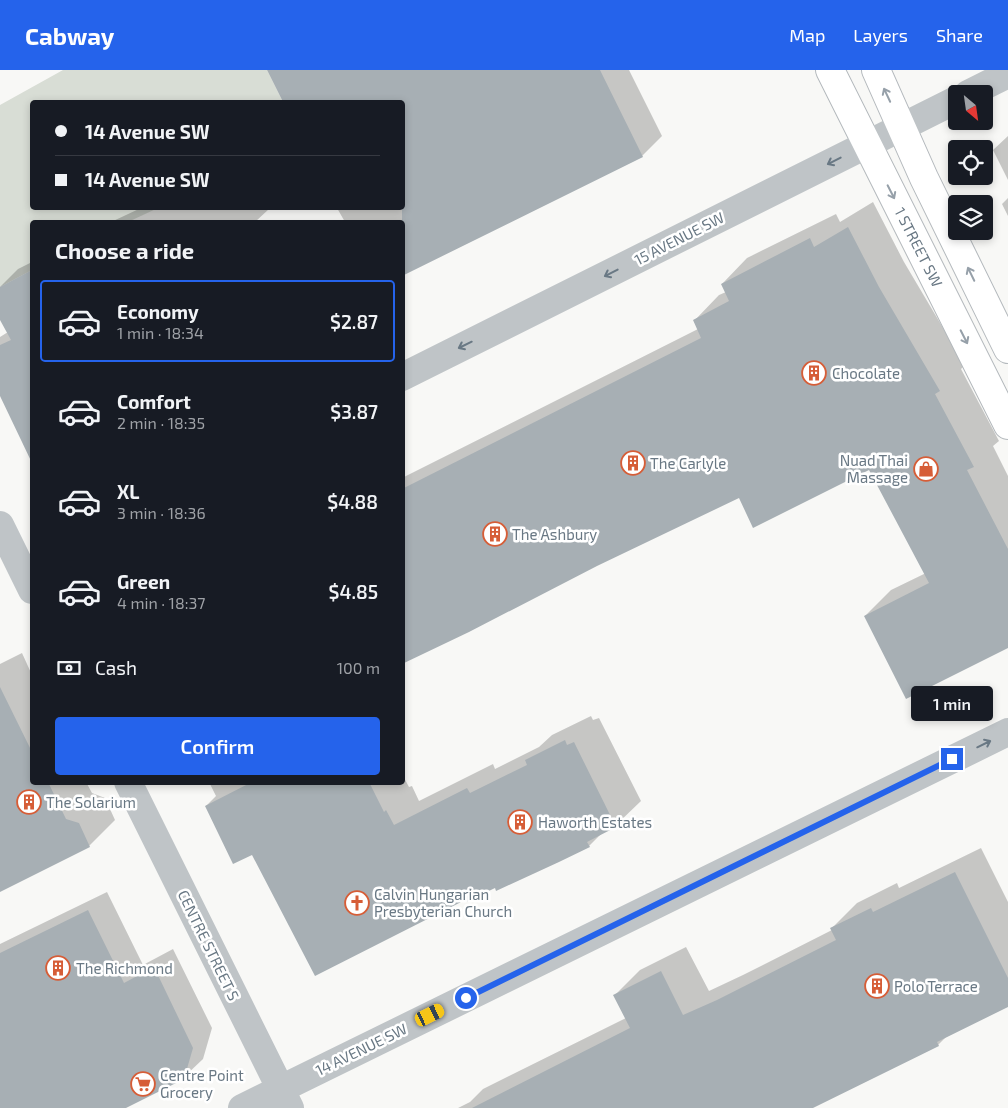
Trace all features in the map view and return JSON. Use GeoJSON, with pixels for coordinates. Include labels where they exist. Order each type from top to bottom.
{"type":"FeatureCollection","features":[{"type":"Feature","properties":{"kind":"street","name":"1 STREET SW"},"geometry":{"type":"LineString","coordinates":[[830,70],[1008,425]]}},
{"type":"Feature","properties":{"kind":"street"},"geometry":{"type":"LineString","coordinates":[[876,70],[924,178],[1008,349]]}},
{"type":"Feature","properties":{"kind":"street"},"geometry":{"type":"LineString","coordinates":[[986,85],[1008,74]]}},
{"type":"Feature","properties":{"kind":"street","name":"15 AVENUE SW"},"geometry":{"type":"LineString","coordinates":[[405,375],[948,104]]}},
{"type":"Feature","properties":{"kind":"street"},"geometry":{"type":"LineString","coordinates":[[0,525],[22,575]]}},
{"type":"Feature","properties":{"kind":"street","name":"14 AVENUE SW"},"geometry":{"type":"LineString","coordinates":[[242,1108],[285,1099],[1008,732]]}},
{"type":"Feature","properties":{"kind":"street","name":"CENTRE STREET S"},"geometry":{"type":"LineString","coordinates":[[129,785],[285,1099]]}},
{"type":"Feature","properties":{"kind":"shaded area"},"geometry":{"type":"Polygon","coordinates":[[[63,70],[267,70],[282,100],[30,100],[30,210],[154,210],[132,220],[30,220],[30,271],[0,287],[0,105],[63,70]]]}},
{"type":"Feature","properties":{"kind":"building"},"geometry":{"type":"Polygon","coordinates":[[[267,70],[600,70],[643,157],[405,275],[405,220],[402,220],[402,210],[405,210],[405,100],[282,100],[267,70]]]}},
{"type":"Feature","properties":{"kind":"building"},"geometry":{"type":"Polygon","coordinates":[[[848,227],[879,287],[940,391],[935,394],[974,467],[967,470],[1008,549],[1008,648],[906,699],[864,616],[929,583],[869,470],[753,528],[739,498],[597,566],[405,663],[405,487],[701,338],[693,320],[729,301],[721,284],[810,238],[814,247],[848,227]]]}},
{"type":"Feature","properties":{"kind":"building"},"geometry":{"type":"Polygon","coordinates":[[[30,271],[30,459],[0,396],[0,345],[11,340],[0,320],[0,287],[30,271]]]}},
{"type":"Feature","properties":{"kind":"building","name":"The Solarium"},"geometry":{"type":"Polygon","coordinates":[[[0,687],[30,748],[30,785],[49,785],[66,819],[79,823],[90,847],[0,892],[0,687]]]}},
{"type":"Feature","properties":{"kind":"building"},"geometry":{"type":"Polygon","coordinates":[[[565,740],[567,745],[574,742],[616,827],[587,842],[590,847],[496,891],[495,888],[466,902],[465,900],[315,976],[252,855],[233,864],[205,806],[246,785],[370,785],[384,812],[386,810],[394,825],[467,788],[470,793],[527,765],[525,760],[565,740]]]}},
{"type":"Feature","properties":{"kind":"building","name":"Polo Terrace"},"geometry":{"type":"Polygon","coordinates":[[[955,872],[1008,978],[1008,1007],[937,1042],[939,1046],[813,1108],[472,1108],[630,1028],[613,995],[661,971],[683,1015],[836,940],[830,928],[871,908],[873,912],[955,872]]]}},
{"type":"Feature","properties":{"kind":"building"},"geometry":{"type":"Polygon","coordinates":[[[88,910],[124,983],[154,967],[193,1048],[184,1079],[126,1108],[0,1108],[0,953],[88,910]]]}},
{"type":"Feature","properties":{"kind":"place","name":"Chocolate"},"geometry":{"type":"Point","coordinates":[814,373]}},
{"type":"Feature","properties":{"kind":"place","name":"The Carlyle"},"geometry":{"type":"Point","coordinates":[633,463]}},
{"type":"Feature","properties":{"kind":"place","name":"Nuad Thai Massage"},"geometry":{"type":"Point","coordinates":[926,469]}},
{"type":"Feature","properties":{"kind":"place","name":"The Ashbury"},"geometry":{"type":"Point","coordinates":[495,534]}},
{"type":"Feature","properties":{"kind":"place","name":"The Solarium"},"geometry":{"type":"Point","coordinates":[29,802]}},
{"type":"Feature","properties":{"kind":"place","name":"Haworth Estates"},"geometry":{"type":"Point","coordinates":[520,822]}},
{"type":"Feature","properties":{"kind":"place","name":"Calvin Hungarian Presbyterian Church"},"geometry":{"type":"Point","coordinates":[357,903]}},
{"type":"Feature","properties":{"kind":"place","name":"The Richmond"},"geometry":{"type":"Point","coordinates":[58,968]}},
{"type":"Feature","properties":{"kind":"place","name":"Polo Terrace"},"geometry":{"type":"Point","coordinates":[877,986]}},
{"type":"Feature","properties":{"kind":"place","name":"Centre Point Grocery"},"geometry":{"type":"Point","coordinates":[143,1084]}},
{"type":"Feature","properties":{"kind":"route"},"geometry":{"type":"LineString","coordinates":[[466,998],[952,759]]}}]}
